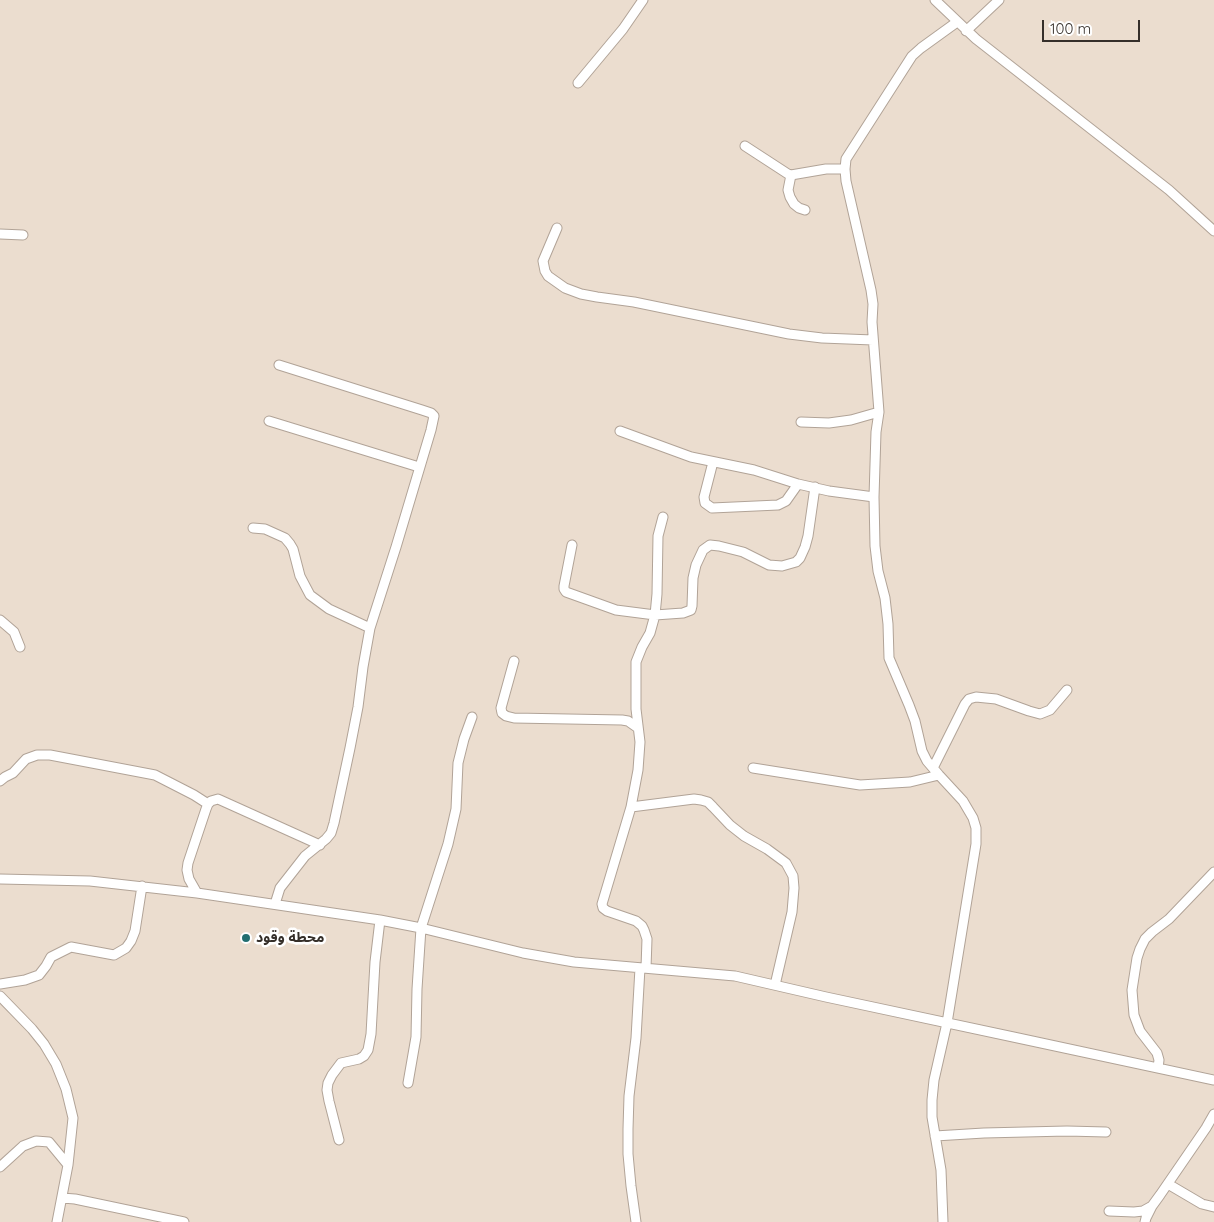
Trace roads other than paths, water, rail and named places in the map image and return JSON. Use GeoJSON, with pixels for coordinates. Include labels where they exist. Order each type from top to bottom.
{"type":"FeatureCollection","features":[{"type":"Feature","properties":{"kind":"street"},"geometry":{"type":"LineString","coordinates":[[578,84],[623,29],[643,0]]}},
{"type":"Feature","properties":{"kind":"street"},"geometry":{"type":"LineString","coordinates":[[935,0],[966,31],[1169,190],[1214,231]]}},
{"type":"Feature","properties":{"kind":"street"},"geometry":{"type":"LineString","coordinates":[[966,31],[999,0]]}},
{"type":"Feature","properties":{"kind":"street"},"geometry":{"type":"LineString","coordinates":[[943,1222],[940,1170],[932,1117],[932,1100],[934,1080],[947,1022],[976,844],[976,828],[973,818],[963,801],[927,761],[922,751],[912,713],[889,658],[885,598],[876,560],[874,497],[878,412],[872,322],[873,304],[845,169],[846,159],[912,56],[920,48],[957,22]]}},
{"type":"Feature","properties":{"kind":"street"},"geometry":{"type":"LineString","coordinates":[[745,146],[783,171],[791,174],[826,169],[845,169]]}},
{"type":"Feature","properties":{"kind":"street"},"geometry":{"type":"LineString","coordinates":[[791,174],[788,190],[790,197],[794,204],[805,210]]}},
{"type":"Feature","properties":{"kind":"street"},"geometry":{"type":"LineString","coordinates":[[557,228],[543,261],[545,271],[548,276],[565,288],[581,294],[643,304],[789,334],[822,338],[873,340]]}},
{"type":"Feature","properties":{"kind":"street"},"geometry":{"type":"LineString","coordinates":[[0,234],[23,236]]}},
{"type":"Feature","properties":{"kind":"street"},"geometry":{"type":"LineString","coordinates":[[275,904],[280,888],[305,856],[326,839],[331,833],[334,824],[358,707],[370,628],[434,416],[431,413],[279,365]]}},
{"type":"Feature","properties":{"kind":"street"},"geometry":{"type":"LineString","coordinates":[[801,422],[829,423],[852,420],[878,412]]}},
{"type":"Feature","properties":{"kind":"street"},"geometry":{"type":"LineString","coordinates":[[269,421],[420,467]]}},
{"type":"Feature","properties":{"kind":"street"},"geometry":{"type":"LineString","coordinates":[[620,432],[691,457],[754,470],[815,488],[874,497]]}},
{"type":"Feature","properties":{"kind":"street"},"geometry":{"type":"LineString","coordinates":[[713,462],[704,497],[705,503],[712,508],[778,505],[786,501],[798,484]]}},
{"type":"Feature","properties":{"kind":"street"},"geometry":{"type":"LineString","coordinates":[[572,545],[564,586],[566,592],[616,610],[656,615],[684,613],[690,610],[692,606],[693,578],[696,565],[703,550],[710,546],[719,546],[743,552],[769,565],[782,566],[796,562],[808,536],[815,488]]}},
{"type":"Feature","properties":{"kind":"street"},"geometry":{"type":"LineString","coordinates":[[636,1222],[630,1178],[628,1129],[647,939],[642,926],[636,921],[607,911],[603,908],[602,904],[631,807],[640,755],[636,662],[650,633],[656,615],[658,536],[662,517]]}},
{"type":"Feature","properties":{"kind":"street"},"geometry":{"type":"LineString","coordinates":[[253,528],[264,529],[285,538],[293,549],[300,576],[310,595],[329,609],[370,628]]}},
{"type":"Feature","properties":{"kind":"street"},"geometry":{"type":"LineString","coordinates":[[0,620],[14,632],[20,647]]}},
{"type":"Feature","properties":{"kind":"street"},"geometry":{"type":"LineString","coordinates":[[514,660],[501,708],[502,713],[506,716],[514,718],[622,720],[628,721],[638,728]]}},
{"type":"Feature","properties":{"kind":"street"},"geometry":{"type":"LineString","coordinates":[[753,768],[860,786],[910,782],[936,771],[965,704],[969,699],[976,697],[988,698],[1040,714],[1050,710],[1068,690]]}},
{"type":"Feature","properties":{"kind":"street"},"geometry":{"type":"LineString","coordinates":[[408,1084],[416,1037],[421,928],[448,844],[456,809],[458,763],[472,717]]}},
{"type":"Feature","properties":{"kind":"street"},"geometry":{"type":"LineString","coordinates":[[0,781],[13,774],[26,758],[37,755],[50,755],[155,775],[208,804]]}},
{"type":"Feature","properties":{"kind":"street"},"geometry":{"type":"LineString","coordinates":[[631,807],[694,799],[708,802],[730,825],[744,836],[767,849],[786,863],[793,876],[794,888],[792,912],[776,986]]}},
{"type":"Feature","properties":{"kind":"street"},"geometry":{"type":"LineString","coordinates":[[197,893],[189,879],[188,863],[208,804],[211,801],[218,800],[320,845]]}},
{"type":"Feature","properties":{"kind":"street"},"geometry":{"type":"LineString","coordinates":[[1158,1068],[1157,1054],[1140,1031],[1134,1016],[1132,990],[1137,958],[1145,939],[1186,902],[1214,872]]}},
{"type":"Feature","properties":{"kind":"street"},"geometry":{"type":"LineString","coordinates":[[0,879],[90,881],[197,893],[380,920],[523,953],[574,962],[735,976],[826,998],[947,1022],[1214,1080]]}},
{"type":"Feature","properties":{"kind":"street"},"geometry":{"type":"LineString","coordinates":[[0,984],[25,980],[39,975],[51,956],[71,946],[114,954],[126,948],[135,931],[142,886]]}},
{"type":"Feature","properties":{"kind":"street"},"geometry":{"type":"LineString","coordinates":[[339,1140],[329,1101],[328,1083],[332,1074],[341,1063],[359,1059],[368,1050],[371,1034],[375,962],[380,920]]}},
{"type":"Feature","properties":{"kind":"street"},"geometry":{"type":"LineString","coordinates":[[0,996],[44,1044],[56,1064],[66,1089],[73,1118],[68,1164],[56,1222]]}},
{"type":"Feature","properties":{"kind":"street"},"geometry":{"type":"LineString","coordinates":[[1145,1222],[1152,1206],[1214,1114]]}},
{"type":"Feature","properties":{"kind":"street"},"geometry":{"type":"LineString","coordinates":[[936,1136],[1067,1131],[1106,1132]]}},
{"type":"Feature","properties":{"kind":"street"},"geometry":{"type":"LineString","coordinates":[[0,1167],[23,1146],[36,1141],[49,1142],[68,1164]]}},
{"type":"Feature","properties":{"kind":"street"},"geometry":{"type":"LineString","coordinates":[[1168,1184],[1202,1204],[1214,1207]]}},
{"type":"Feature","properties":{"kind":"street"},"geometry":{"type":"LineString","coordinates":[[62,1198],[75,1199],[184,1222]]}},
{"type":"Feature","properties":{"kind":"street"},"geometry":{"type":"LineString","coordinates":[[1109,1212],[1143,1211],[1152,1206]]}},
{"type":"Feature","properties":{"kind":"place","name":"محطة وقود"},"geometry":{"type":"Point","coordinates":[246,938]}}]}
